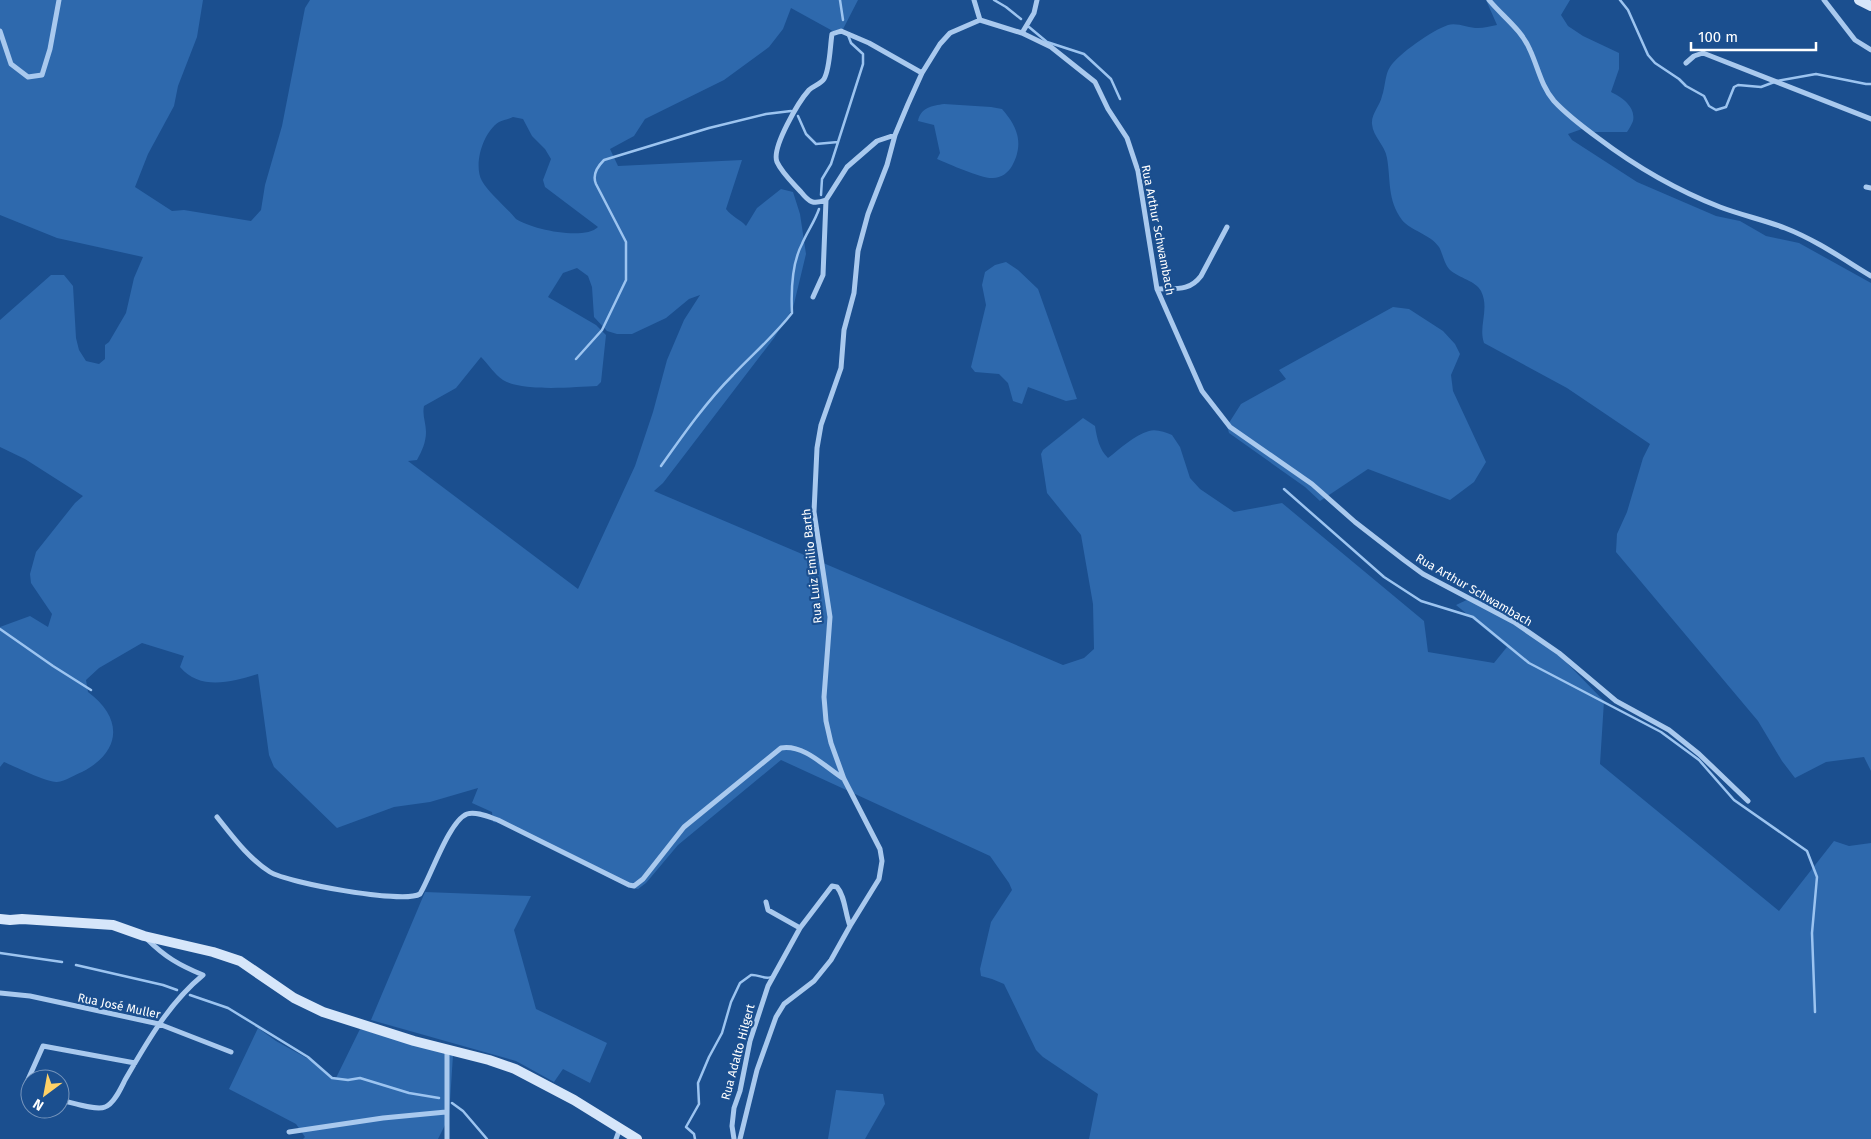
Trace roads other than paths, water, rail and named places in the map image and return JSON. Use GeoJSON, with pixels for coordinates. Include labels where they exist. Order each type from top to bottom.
{"type":"FeatureCollection","features":[{"type":"Feature","properties":{"kind":"street"},"geometry":{"type":"LineString","coordinates":[[0,31],[11,64],[28,77],[42,75],[50,50],[59,0]]}},
{"type":"Feature","properties":{"kind":"street"},"geometry":{"type":"LineString","coordinates":[[813,297],[823,275],[826,200],[847,168],[877,141],[895,135],[922,73],[940,44],[950,32],[980,20],[974,0]]}},
{"type":"Feature","properties":{"kind":"street"},"geometry":{"type":"LineString","coordinates":[[1022,33],[1034,13],[1037,0]]}},
{"type":"Feature","properties":{"kind":"street"},"geometry":{"type":"LineString","coordinates":[[1489,0],[1530,49],[1536,69],[1553,100],[1577,122],[1616,151],[1660,179],[1692,195],[1785,228],[1816,242],[1871,276]]}},
{"type":"Feature","properties":{"kind":"street"},"geometry":{"type":"LineString","coordinates":[[1824,0],[1854,40],[1871,50]]}},
{"type":"Feature","properties":{"kind":"street"},"geometry":{"type":"LineString","coordinates":[[1859,0],[1871,6]]}},
{"type":"Feature","properties":{"kind":"street","name":"Rua Arthur Schwambach"},"geometry":{"type":"LineString","coordinates":[[980,20],[1022,33],[1051,47],[1095,82],[1108,109],[1127,138],[1138,172],[1157,289],[1202,391],[1230,427],[1312,484],[1354,522],[1424,574],[1514,622],[1559,653],[1616,701],[1669,730],[1699,754],[1748,801]]}},
{"type":"Feature","properties":{"kind":"street"},"geometry":{"type":"LineString","coordinates":[[826,200],[818,203],[808,201],[776,160],[776,153],[782,133],[803,99],[809,90],[824,79],[828,68],[832,34],[841,31],[869,43],[922,73]]}},
{"type":"Feature","properties":{"kind":"street"},"geometry":{"type":"LineString","coordinates":[[1686,63],[1694,56],[1703,53],[1871,119]]}},
{"type":"Feature","properties":{"kind":"street","name":"Rua Luiz Emilio Barth"},"geometry":{"type":"LineString","coordinates":[[740,1139],[757,1070],[776,1017],[784,1004],[814,982],[825,969],[879,879],[882,862],[880,849],[844,779],[831,743],[826,721],[824,697],[830,617],[814,512],[817,448],[821,425],[840,368],[843,335],[854,293],[858,251],[868,214],[887,165],[895,135]]}},
{"type":"Feature","properties":{"kind":"street"},"geometry":{"type":"LineString","coordinates":[[1157,289],[1188,288],[1196,283],[1227,227]]}},
{"type":"Feature","properties":{"kind":"street"},"geometry":{"type":"LineString","coordinates":[[218,817],[242,848],[271,873],[306,884],[362,893],[410,897],[420,894],[449,835],[461,818],[468,814],[498,820],[634,886],[643,879],[684,827],[781,748],[790,746],[800,750],[844,779]]}},
{"type":"Feature","properties":{"kind":"street","name":"Rua Adalto Hilgert"},"geometry":{"type":"LineString","coordinates":[[734,1139],[732,1126],[734,1108],[740,1091],[758,1012],[768,986],[800,928],[832,886],[837,887],[843,896],[844,910],[850,926]]}},
{"type":"Feature","properties":{"kind":"street"},"geometry":{"type":"LineString","coordinates":[[766,902],[768,910],[800,928]]}},
{"type":"Feature","properties":{"kind":"street"},"geometry":{"type":"LineString","coordinates":[[0,919],[22,918],[112,925],[144,936],[213,952],[240,961],[294,998],[323,1012],[414,1041],[489,1060],[515,1069],[574,1100],[637,1139]]}},
{"type":"Feature","properties":{"kind":"street"},"geometry":{"type":"LineString","coordinates":[[70,1102],[96,1108],[107,1107],[112,1103],[159,1024],[186,989],[203,975],[179,965],[165,956],[144,936]]}},
{"type":"Feature","properties":{"kind":"street","name":"Rua José Muller"},"geometry":{"type":"LineString","coordinates":[[0,994],[30,996],[159,1024],[231,1052]]}},
{"type":"Feature","properties":{"kind":"street"},"geometry":{"type":"LineString","coordinates":[[33,1069],[44,1046],[135,1063]]}},
{"type":"Feature","properties":{"kind":"street"},"geometry":{"type":"LineString","coordinates":[[447,1049],[447,1139]]}},
{"type":"Feature","properties":{"kind":"street"},"geometry":{"type":"LineString","coordinates":[[289,1132],[383,1118],[446,1112]]}},
{"type":"Feature","properties":{"kind":"street"},"geometry":{"type":"LineString","coordinates":[[616,1139],[620,1128]]}},
{"type":"Feature","properties":{"kind":"waterway"},"geometry":{"type":"LineString","coordinates":[[840,0],[843,20]]}},
{"type":"Feature","properties":{"kind":"waterway"},"geometry":{"type":"LineString","coordinates":[[994,0],[1021,19]]}},
{"type":"Feature","properties":{"kind":"waterway"},"geometry":{"type":"LineString","coordinates":[[1620,0],[1628,10],[1648,55],[1655,63],[1686,86],[1704,96],[1709,106],[1716,110],[1726,107],[1734,87],[1738,85],[1761,87],[1777,81],[1816,74],[1871,84]]}},
{"type":"Feature","properties":{"kind":"waterway"},"geometry":{"type":"LineString","coordinates":[[1029,27],[1047,42],[1084,54],[1111,79],[1120,99]]}},
{"type":"Feature","properties":{"kind":"waterway"},"geometry":{"type":"LineString","coordinates":[[821,195],[822,179],[831,164],[863,64],[863,54],[851,43],[848,35]]}},
{"type":"Feature","properties":{"kind":"waterway"},"geometry":{"type":"LineString","coordinates":[[576,359],[602,330],[626,280],[626,242],[595,181],[596,171],[601,163],[604,160],[709,128],[766,114],[791,111]]}},
{"type":"Feature","properties":{"kind":"waterway"},"geometry":{"type":"LineString","coordinates":[[798,116],[806,134],[816,144],[838,142]]}},
{"type":"Feature","properties":{"kind":"waterway"},"geometry":{"type":"LineString","coordinates":[[661,466],[713,396],[792,313],[792,287],[796,260],[819,209]]}},
{"type":"Feature","properties":{"kind":"waterway"},"geometry":{"type":"LineString","coordinates":[[1284,489],[1384,577],[1421,601],[1473,617],[1529,663],[1661,732],[1699,760],[1734,800],[1807,851],[1817,877],[1812,933],[1815,1012]]}},
{"type":"Feature","properties":{"kind":"waterway"},"geometry":{"type":"LineString","coordinates":[[0,629],[91,690]]}},
{"type":"Feature","properties":{"kind":"waterway"},"geometry":{"type":"LineString","coordinates":[[0,953],[62,962]]}},
{"type":"Feature","properties":{"kind":"waterway"},"geometry":{"type":"LineString","coordinates":[[76,965],[177,990]]}},
{"type":"Feature","properties":{"kind":"waterway"},"geometry":{"type":"LineString","coordinates":[[695,1139],[694,1134],[686,1127],[699,1104],[698,1083],[722,1033],[731,1002],[740,983],[751,975],[771,977]]}},
{"type":"Feature","properties":{"kind":"waterway"},"geometry":{"type":"LineString","coordinates":[[190,995],[228,1008],[308,1057],[332,1078],[348,1080],[360,1078],[409,1093],[439,1098]]}},
{"type":"Feature","properties":{"kind":"waterway"},"geometry":{"type":"LineString","coordinates":[[452,1103],[463,1111],[487,1139]]}}]}
